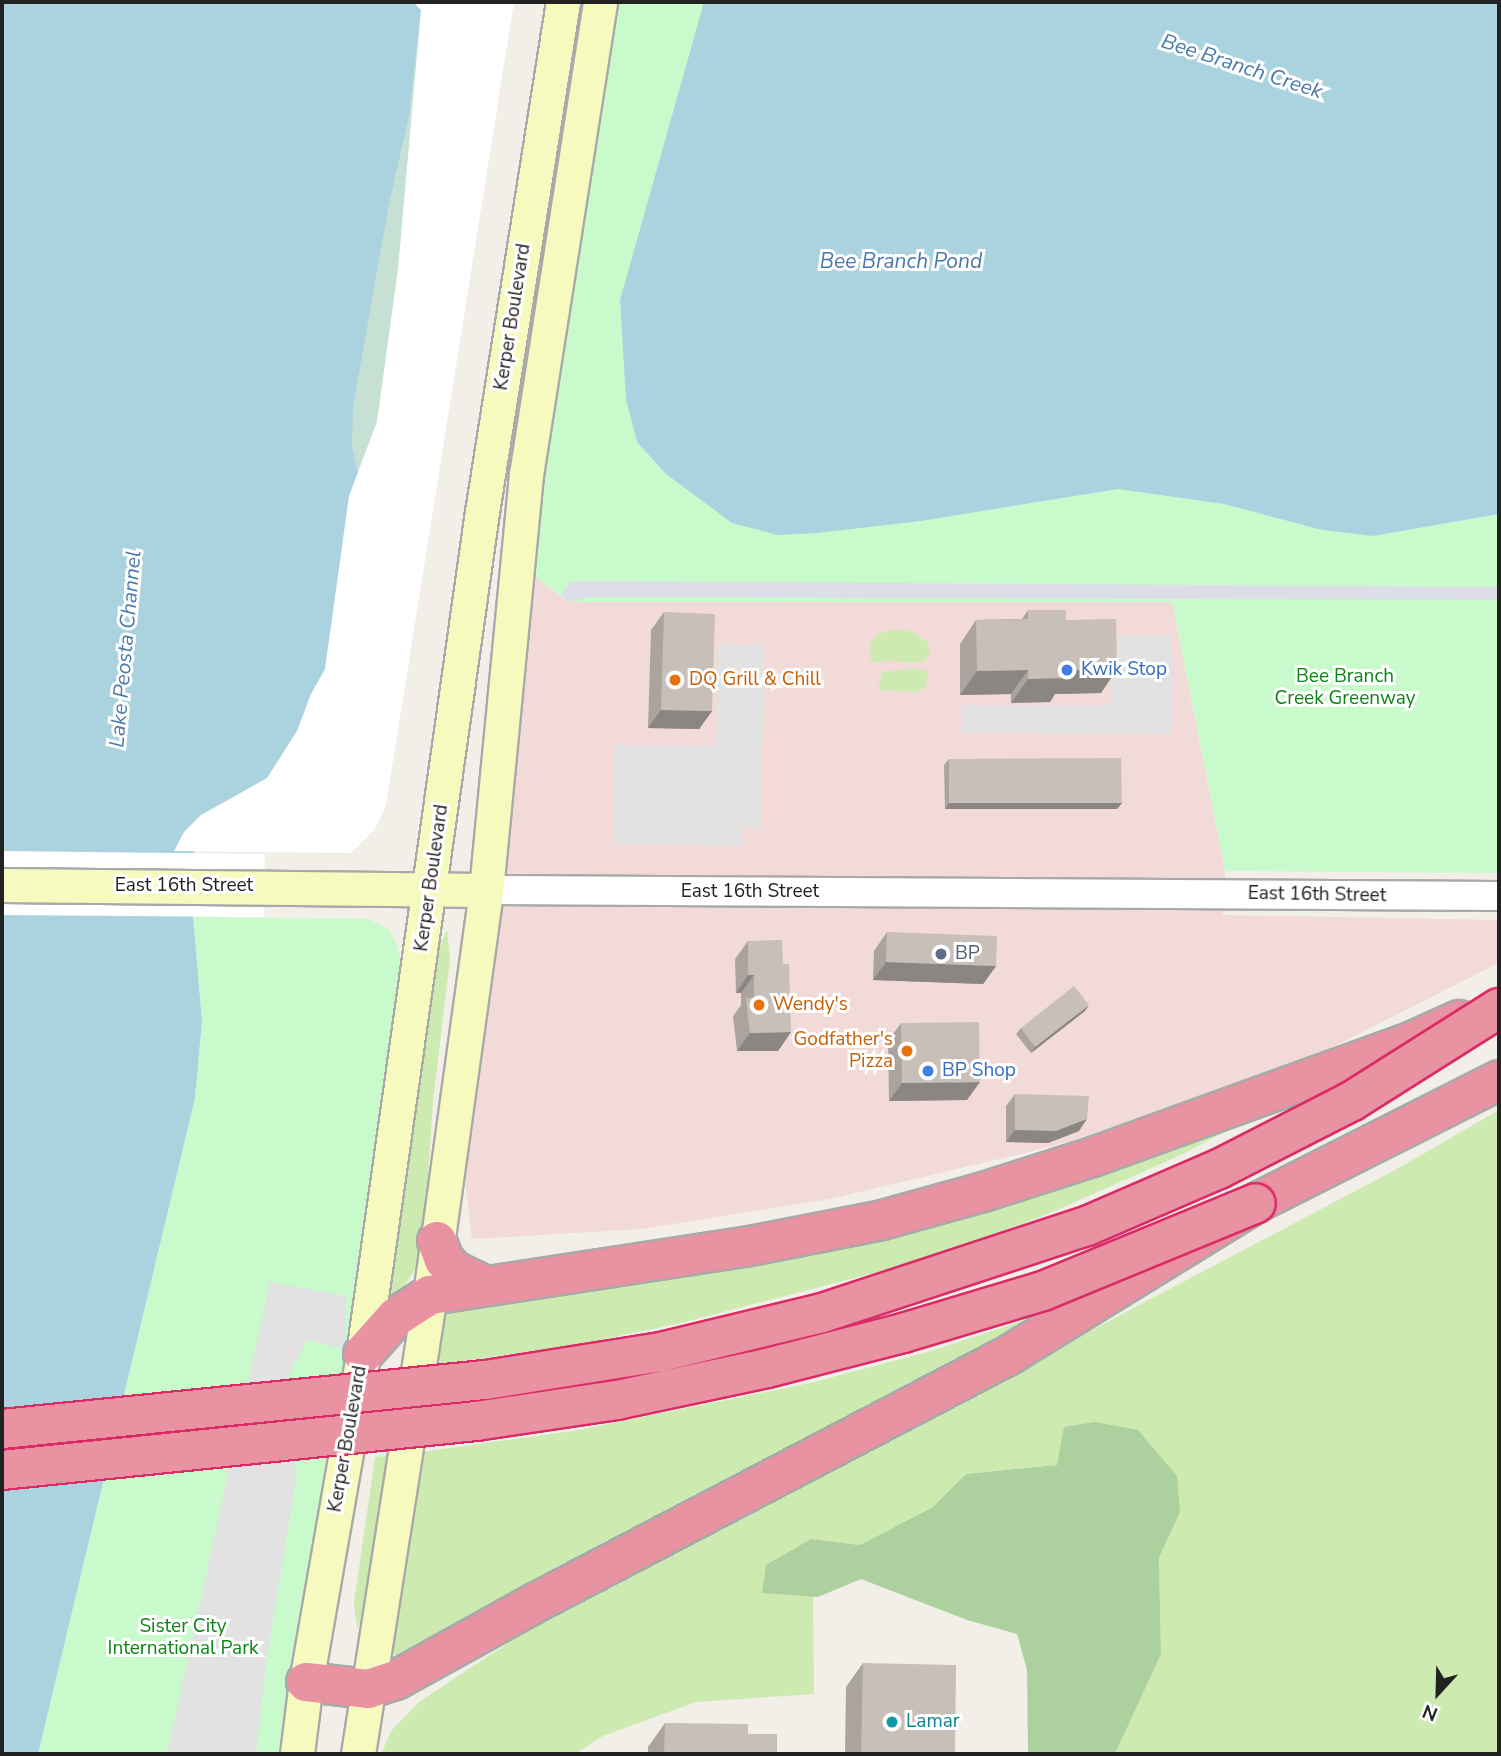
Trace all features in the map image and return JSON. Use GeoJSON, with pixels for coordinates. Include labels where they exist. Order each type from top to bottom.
{"type":"FeatureCollection","features":[{"type":"Feature","properties":{"kind":"highway"},"geometry":{"type":"LineString","coordinates":[[363,1353],[396,1317],[430,1295],[745,1247],[868,1223],[984,1192],[1093,1157],[1406,1044],[1499,1002]]}},
{"type":"Feature","properties":{"kind":"highway"},"geometry":{"type":"LineString","coordinates":[[2,1429],[486,1380],[661,1352],[822,1313],[1087,1226],[1219,1169],[1352,1101],[1499,1008]]}},
{"type":"Feature","properties":{"kind":"highway"},"geometry":{"type":"LineString","coordinates":[[2,1470],[476,1421],[617,1400],[767,1368],[903,1333],[1043,1291],[1256,1203],[1499,1080]]}},
{"type":"Feature","properties":{"kind":"highway"},"geometry":{"type":"LineString","coordinates":[[306,1682],[368,1689],[396,1680],[533,1604],[1009,1355],[1256,1203]]}},
{"type":"Feature","properties":{"kind":"highway"},"geometry":{"type":"LineString","coordinates":[[437,1241],[444,1260],[455,1272],[486,1286]]}},
{"type":"Feature","properties":{"kind":"main road","name":"Kerper Boulevard"},"geometry":{"type":"LineString","coordinates":[[297,1754],[306,1682],[363,1353],[431,889],[482,512],[564,2]]}},
{"type":"Feature","properties":{"kind":"main road","name":"Kerper Boulevard"},"geometry":{"type":"LineString","coordinates":[[358,1754],[430,1295],[486,890],[526,475],[600,2]]}},
{"type":"Feature","properties":{"kind":"main road","name":"East 16th Street"},"geometry":{"type":"LineString","coordinates":[[2,885],[486,890]]}},
{"type":"Feature","properties":{"kind":"street","name":"East 16th Street"},"geometry":{"type":"LineString","coordinates":[[486,890],[1499,896]]}},
{"type":"Feature","properties":{"kind":"shaded area"},"geometry":{"type":"Polygon","coordinates":[[[532,569],[548,587],[569,602],[1172,602],[1225,871],[1223,915],[1499,920],[1499,963],[1317,1055],[1066,1143],[830,1199],[642,1229],[472,1239],[465,1179],[494,953],[532,569]]]}},
{"type":"Feature","properties":{"kind":"shaded area"},"geometry":{"type":"Polygon","coordinates":[[[569,583],[1499,587],[1499,600],[590,597],[569,602],[561,595],[569,583]]]}},
{"type":"Feature","properties":{"kind":"shaded area"},"geometry":{"type":"Polygon","coordinates":[[[1112,635],[1171,635],[1171,734],[962,733],[962,705],[1111,705],[1112,635]]]}},
{"type":"Feature","properties":{"kind":"shaded area"},"geometry":{"type":"Polygon","coordinates":[[[718,644],[764,645],[761,828],[741,827],[741,846],[613,844],[614,745],[716,746],[718,644]]]}},
{"type":"Feature","properties":{"kind":"shaded area"},"geometry":{"type":"Polygon","coordinates":[[[270,1282],[346,1296],[346,1349],[307,1340],[288,1376],[296,1480],[266,1664],[256,1754],[167,1754],[270,1282]]]}},
{"type":"Feature","properties":{"kind":"green space"},"geometry":{"type":"Polygon","coordinates":[[[413,2],[436,20],[377,422],[349,496],[342,454],[413,2]]]}},
{"type":"Feature","properties":{"kind":"green space","name":"Bee Branch Creek Greenway"},"geometry":{"type":"Polygon","coordinates":[[[613,2],[704,3],[620,300],[626,400],[637,442],[666,474],[732,523],[777,535],[921,521],[1118,489],[1224,504],[1322,530],[1373,536],[1499,514],[1499,873],[1225,871],[1172,602],[569,602],[538,579],[532,569],[557,356],[613,2]]]}},
{"type":"Feature","properties":{"kind":"green space"},"geometry":{"type":"Polygon","coordinates":[[[893,630],[911,631],[928,642],[930,654],[925,661],[912,663],[887,660],[876,663],[870,660],[871,641],[878,634],[893,630]]]}},
{"type":"Feature","properties":{"kind":"green space"},"geometry":{"type":"Polygon","coordinates":[[[916,668],[928,672],[925,687],[917,692],[882,690],[878,687],[883,672],[916,668]]]}},
{"type":"Feature","properties":{"kind":"green space","name":"Sister City International Park"},"geometry":{"type":"Polygon","coordinates":[[[193,917],[368,919],[389,929],[398,948],[403,971],[377,1168],[282,1754],[38,1754],[195,1098],[202,1021],[193,917]]]}},
{"type":"Feature","properties":{"kind":"green space"},"geometry":{"type":"Polygon","coordinates":[[[447,930],[450,960],[433,1101],[424,1239],[419,1264],[396,1298],[390,1298],[386,1294],[434,960],[447,930]]]}},
{"type":"Feature","properties":{"kind":"green space"},"geometry":{"type":"Polygon","coordinates":[[[1499,1110],[1499,1754],[1115,1754],[1161,1654],[1159,1558],[1180,1512],[1057,1465],[966,1474],[933,1507],[860,1545],[811,1539],[763,1593],[813,1596],[814,1694],[696,1702],[603,1736],[575,1754],[381,1754],[391,1731],[419,1702],[546,1618],[1397,1169],[1499,1110]]]}},
{"type":"Feature","properties":{"kind":"green space"},"geometry":{"type":"Polygon","coordinates":[[[1258,1114],[1183,1154],[1055,1211],[967,1245],[878,1272],[677,1324],[575,1345],[435,1365],[447,1314],[624,1282],[1258,1114]]]}},
{"type":"Feature","properties":{"kind":"green space"},"geometry":{"type":"Polygon","coordinates":[[[1049,1312],[642,1524],[406,1654],[395,1656],[392,1646],[421,1452],[579,1430],[810,1383],[931,1351],[1049,1312]]]}},
{"type":"Feature","properties":{"kind":"green space"},"geometry":{"type":"Polygon","coordinates":[[[1095,1422],[1138,1430],[1177,1476],[1180,1512],[1159,1558],[1161,1654],[1115,1754],[1028,1754],[1027,1670],[1017,1634],[967,1620],[861,1579],[818,1597],[762,1593],[766,1565],[811,1539],[860,1545],[933,1507],[966,1474],[1057,1465],[1064,1427],[1095,1422]]]}},
{"type":"Feature","properties":{"kind":"green space"},"geometry":{"type":"Polygon","coordinates":[[[393,1455],[366,1606],[357,1629],[354,1603],[375,1457],[393,1455]]]}},
{"type":"Feature","properties":{"kind":"water","name":"Lake Peosta Channel"},"geometry":{"type":"Polygon","coordinates":[[[2,2],[422,2],[409,115],[388,209],[353,407],[352,447],[361,486],[352,582],[300,769],[194,850],[193,917],[202,1021],[195,1098],[38,1754],[2,1754],[2,2]]]}},
{"type":"Feature","properties":{"kind":"water","name":"Bee Branch Pond"},"geometry":{"type":"Polygon","coordinates":[[[704,2],[1499,2],[1499,514],[1373,536],[1322,530],[1224,504],[1118,489],[921,521],[817,533],[777,535],[732,523],[666,474],[637,442],[626,400],[620,300],[704,2]]]}},
{"type":"Feature","properties":{"kind":"pier"},"geometry":{"type":"Polygon","coordinates":[[[413,2],[514,2],[386,805],[375,829],[351,853],[174,851],[184,832],[201,815],[267,778],[297,731],[311,694],[325,669],[349,496],[377,422],[398,269],[421,10],[413,2]]]}},
{"type":"Feature","properties":{"kind":"pier"},"geometry":{"type":"Polygon","coordinates":[[[2,851],[265,854],[264,917],[2,915],[2,851]]]}},
{"type":"Feature","properties":{"kind":"building"},"geometry":{"type":"Polygon","coordinates":[[[1028,610],[1066,610],[1066,620],[1116,619],[1117,669],[1067,670],[1067,678],[1028,679],[1028,670],[977,671],[976,620],[1028,619],[1028,610]]]}},
{"type":"Feature","properties":{"kind":"building","name":"DQ Grill & Chill"},"geometry":{"type":"Polygon","coordinates":[[[664,612],[715,614],[712,711],[661,710],[664,612]]]}},
{"type":"Feature","properties":{"kind":"building"},"geometry":{"type":"Polygon","coordinates":[[[1121,758],[1122,803],[949,803],[949,759],[1121,758]]]}},
{"type":"Feature","properties":{"kind":"building"},"geometry":{"type":"Polygon","coordinates":[[[887,932],[997,936],[996,966],[886,962],[887,932]]]}},
{"type":"Feature","properties":{"kind":"building"},"geometry":{"type":"Polygon","coordinates":[[[782,940],[783,964],[789,964],[791,1032],[750,1033],[746,998],[754,998],[754,975],[748,975],[748,941],[782,940]]]}},
{"type":"Feature","properties":{"kind":"building"},"geometry":{"type":"Polygon","coordinates":[[[1074,986],[1089,1005],[1035,1047],[1021,1028],[1074,986]]]}},
{"type":"Feature","properties":{"kind":"building"},"geometry":{"type":"Polygon","coordinates":[[[979,1022],[980,1082],[902,1083],[901,1023],[979,1022]]]}},
{"type":"Feature","properties":{"kind":"building"},"geometry":{"type":"Polygon","coordinates":[[[1015,1094],[1089,1096],[1087,1119],[1056,1131],[1015,1130],[1015,1094]]]}},
{"type":"Feature","properties":{"kind":"building","name":"Lamar"},"geometry":{"type":"Polygon","coordinates":[[[863,1663],[956,1665],[955,1754],[861,1754],[863,1663]]]}},
{"type":"Feature","properties":{"kind":"building"},"geometry":{"type":"Polygon","coordinates":[[[665,1723],[748,1724],[748,1734],[777,1734],[777,1754],[664,1754],[665,1723]]]}},
{"type":"Feature","properties":{"kind":"place","name":"Kwik Stop"},"geometry":{"type":"Point","coordinates":[1067,670]}},
{"type":"Feature","properties":{"kind":"place","name":"DQ Grill & Chill"},"geometry":{"type":"Point","coordinates":[675,680]}},
{"type":"Feature","properties":{"kind":"place","name":"BP"},"geometry":{"type":"Point","coordinates":[941,954]}},
{"type":"Feature","properties":{"kind":"place","name":"Wendy's"},"geometry":{"type":"Point","coordinates":[759,1005]}},
{"type":"Feature","properties":{"kind":"place","name":"Godfather's Pizza"},"geometry":{"type":"Point","coordinates":[907,1051]}},
{"type":"Feature","properties":{"kind":"place","name":"BP Shop"},"geometry":{"type":"Point","coordinates":[928,1071]}},
{"type":"Feature","properties":{"kind":"place","name":"Lamar"},"geometry":{"type":"Point","coordinates":[892,1722]}},
{"type":"Feature","properties":{"kind":"water label","name":"Bee Branch Creek"},"geometry":{"type":"Point","coordinates":[1242,66]}}]}
